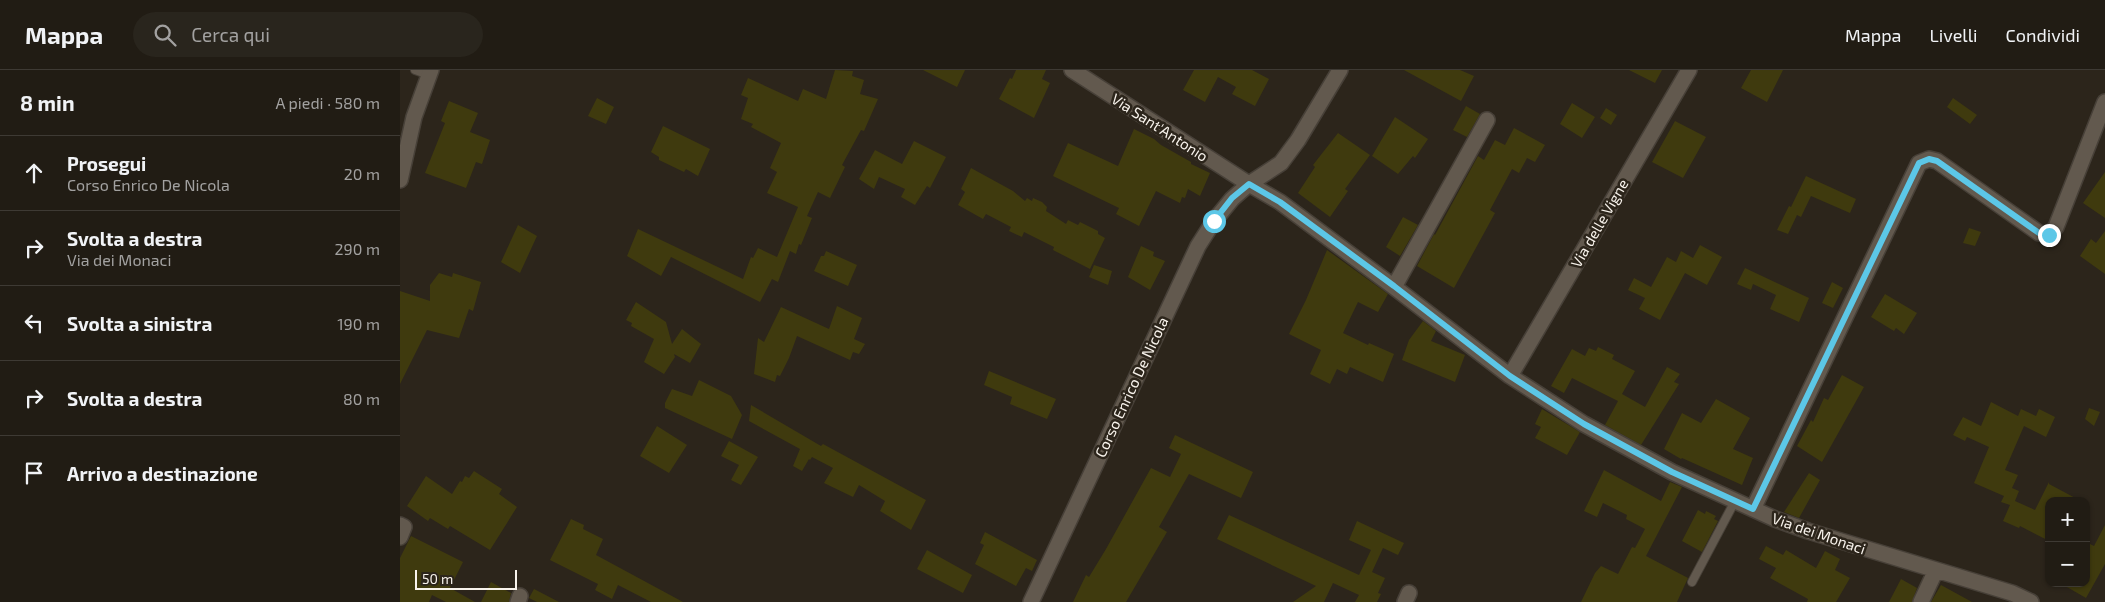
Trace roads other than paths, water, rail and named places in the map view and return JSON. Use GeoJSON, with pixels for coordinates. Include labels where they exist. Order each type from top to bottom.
{"type":"FeatureCollection","features":[{"type":"Feature","properties":{"kind":"street","name":"Via Sant'Antonio"},"geometry":{"type":"LineString","coordinates":[[1072,70],[1249,184]]}},
{"type":"Feature","properties":{"kind":"street","name":"Corso Enrico De Nicola"},"geometry":{"type":"LineString","coordinates":[[1036,600],[1194,254],[1214,221],[1232,198],[1249,184],[1281,163],[1298,140],[1340,70]]}},
{"type":"Feature","properties":{"kind":"street","name":"Via delle Vigne"},"geometry":{"type":"LineString","coordinates":[[1510,376],[1689,70]]}},
{"type":"Feature","properties":{"kind":"street"},"geometry":{"type":"LineString","coordinates":[[400,180],[425,72]]}},
{"type":"Feature","properties":{"kind":"street"},"geometry":{"type":"LineString","coordinates":[[1753,509],[1919,163],[1929,159],[1937,161],[2039,233],[2049,235],[2056,227],[2105,102]]}},
{"type":"Feature","properties":{"kind":"street"},"geometry":{"type":"LineString","coordinates":[[1394,286],[1487,120]]}},
{"type":"Feature","properties":{"kind":"street","name":"Via dei Monaci"},"geometry":{"type":"LineString","coordinates":[[1249,184],[1280,202],[1394,286],[1510,376],[1584,424],[1651,461],[1735,501],[1808,531],[2012,593],[2031,602]]}},
{"type":"Feature","properties":{"kind":"street"},"geometry":{"type":"LineString","coordinates":[[400,525],[404,527],[400,537]]}},
{"type":"Feature","properties":{"kind":"street"},"geometry":{"type":"LineString","coordinates":[[1922,602],[1941,572]]}},
{"type":"Feature","properties":{"kind":"street"},"geometry":{"type":"LineString","coordinates":[[1929,602],[1941,572]]}},
{"type":"Feature","properties":{"kind":"lane"},"geometry":{"type":"LineString","coordinates":[[1692,582],[1735,501]]}}]}
